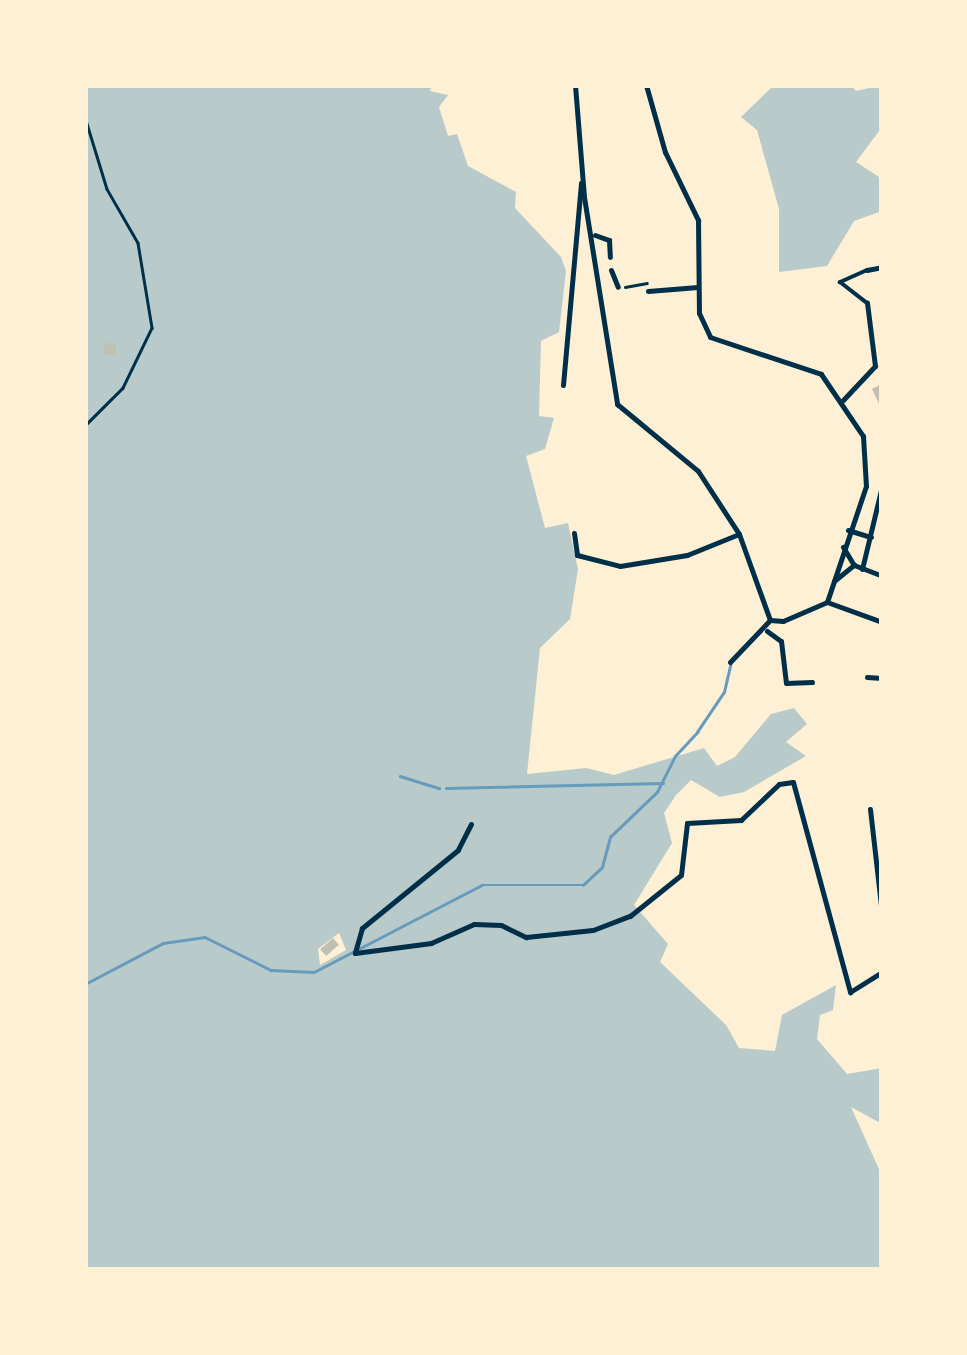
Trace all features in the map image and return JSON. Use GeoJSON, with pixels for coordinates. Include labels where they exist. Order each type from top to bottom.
{"type":"FeatureCollection","features":[{"type":"Feature","properties":{"kind":"street"},"geometry":{"type":"LineString","coordinates":[[575,85],[582,180],[595,235],[617,404],[698,471],[738,534],[770,620],[766,630],[730,662]]}},
{"type":"Feature","properties":{"kind":"street"},"geometry":{"type":"LineString","coordinates":[[646,85],[665,152],[698,220],[699,313],[710,337],[812,369],[843,400],[863,436],[866,486],[842,544],[828,602]]}},
{"type":"Feature","properties":{"kind":"street"},"geometry":{"type":"LineString","coordinates":[[563,384],[582,180]]}},
{"type":"Feature","properties":{"kind":"street"},"geometry":{"type":"LineString","coordinates":[[595,235],[609,240],[610,257]]}},
{"type":"Feature","properties":{"kind":"street"},"geometry":{"type":"LineString","coordinates":[[843,400],[876,366],[867,303],[840,282],[882,267]]}},
{"type":"Feature","properties":{"kind":"street"},"geometry":{"type":"LineString","coordinates":[[611,270],[618,287]]}},
{"type":"Feature","properties":{"kind":"street"},"geometry":{"type":"LineString","coordinates":[[648,291],[698,286]]}},
{"type":"Feature","properties":{"kind":"street"},"geometry":{"type":"LineString","coordinates":[[862,569],[882,486]]}},
{"type":"Feature","properties":{"kind":"street"},"geometry":{"type":"LineString","coordinates":[[848,530],[871,537]]}},
{"type":"Feature","properties":{"kind":"street"},"geometry":{"type":"LineString","coordinates":[[574,533],[577,555],[620,566],[688,554],[738,534]]}},
{"type":"Feature","properties":{"kind":"street"},"geometry":{"type":"LineString","coordinates":[[842,544],[854,565],[882,576]]}},
{"type":"Feature","properties":{"kind":"street"},"geometry":{"type":"LineString","coordinates":[[831,582],[854,565]]}},
{"type":"Feature","properties":{"kind":"street"},"geometry":{"type":"LineString","coordinates":[[770,620],[783,621],[828,602],[882,622]]}},
{"type":"Feature","properties":{"kind":"street"},"geometry":{"type":"LineString","coordinates":[[766,630],[781,641],[786,683],[812,682]]}},
{"type":"Feature","properties":{"kind":"street"},"geometry":{"type":"LineString","coordinates":[[867,677],[882,678]]}},
{"type":"Feature","properties":{"kind":"street"},"geometry":{"type":"LineString","coordinates":[[472,824],[458,850],[362,928],[355,953],[430,944],[474,924],[500,925],[526,937],[593,930],[639,908],[681,875],[686,822],[741,820],[779,784],[793,782],[850,992],[882,972]]}},
{"type":"Feature","properties":{"kind":"street"},"geometry":{"type":"LineString","coordinates":[[870,810],[882,915]]}},
{"type":"Feature","properties":{"kind":"path"},"geometry":{"type":"LineString","coordinates":[[85,117],[107,189],[138,242],[152,328],[123,388],[85,426]]}},
{"type":"Feature","properties":{"kind":"path"},"geometry":{"type":"LineString","coordinates":[[618,287],[644,279],[648,291]]}},
{"type":"Feature","properties":{"kind":"shaded area"},"geometry":{"type":"Polygon","coordinates":[[[85,85],[432,85],[430,91],[448,95],[439,107],[448,136],[457,134],[468,166],[516,192],[515,208],[561,257],[566,271],[559,332],[541,341],[539,416],[554,418],[545,449],[526,456],[545,528],[568,523],[578,569],[570,619],[540,648],[527,774],[586,768],[614,775],[704,748],[717,766],[735,757],[771,714],[794,708],[807,724],[786,742],[806,756],[744,792],[720,797],[691,780],[676,795],[664,813],[672,843],[634,905],[668,944],[660,962],[726,1025],[739,1048],[775,1051],[782,1015],[836,985],[833,1010],[820,1015],[817,1039],[847,1074],[882,1068],[882,1124],[851,1107],[882,1176],[882,1270],[85,1270],[85,85]],[[339,933],[318,949],[320,965],[346,950],[339,933]]]}},
{"type":"Feature","properties":{"kind":"shaded area"},"geometry":{"type":"Polygon","coordinates":[[[774,85],[851,85],[856,91],[882,85],[882,127],[856,162],[882,179],[882,211],[854,221],[827,266],[779,272],[779,209],[757,130],[741,117],[774,85]]]}},
{"type":"Feature","properties":{"kind":"building"},"geometry":{"type":"Polygon","coordinates":[[[105,343],[116,344],[115,355],[104,354],[105,343]]]}},
{"type":"Feature","properties":{"kind":"building"},"geometry":{"type":"Polygon","coordinates":[[[882,384],[882,410],[872,389],[882,384]]]}},
{"type":"Feature","properties":{"kind":"building"},"geometry":{"type":"Polygon","coordinates":[[[333,938],[339,945],[326,956],[320,949],[333,938]]]}},
{"type":"Feature","properties":{"kind":"waterway"},"geometry":{"type":"LineString","coordinates":[[85,984],[163,943],[205,937],[271,970],[314,972],[482,885],[583,885],[602,867],[610,837],[657,792],[675,756],[724,692],[730,665]]}},
{"type":"Feature","properties":{"kind":"waterway"},"geometry":{"type":"LineString","coordinates":[[400,776],[439,788]]}},
{"type":"Feature","properties":{"kind":"waterway"},"geometry":{"type":"LineString","coordinates":[[446,788],[663,783]]}}]}
